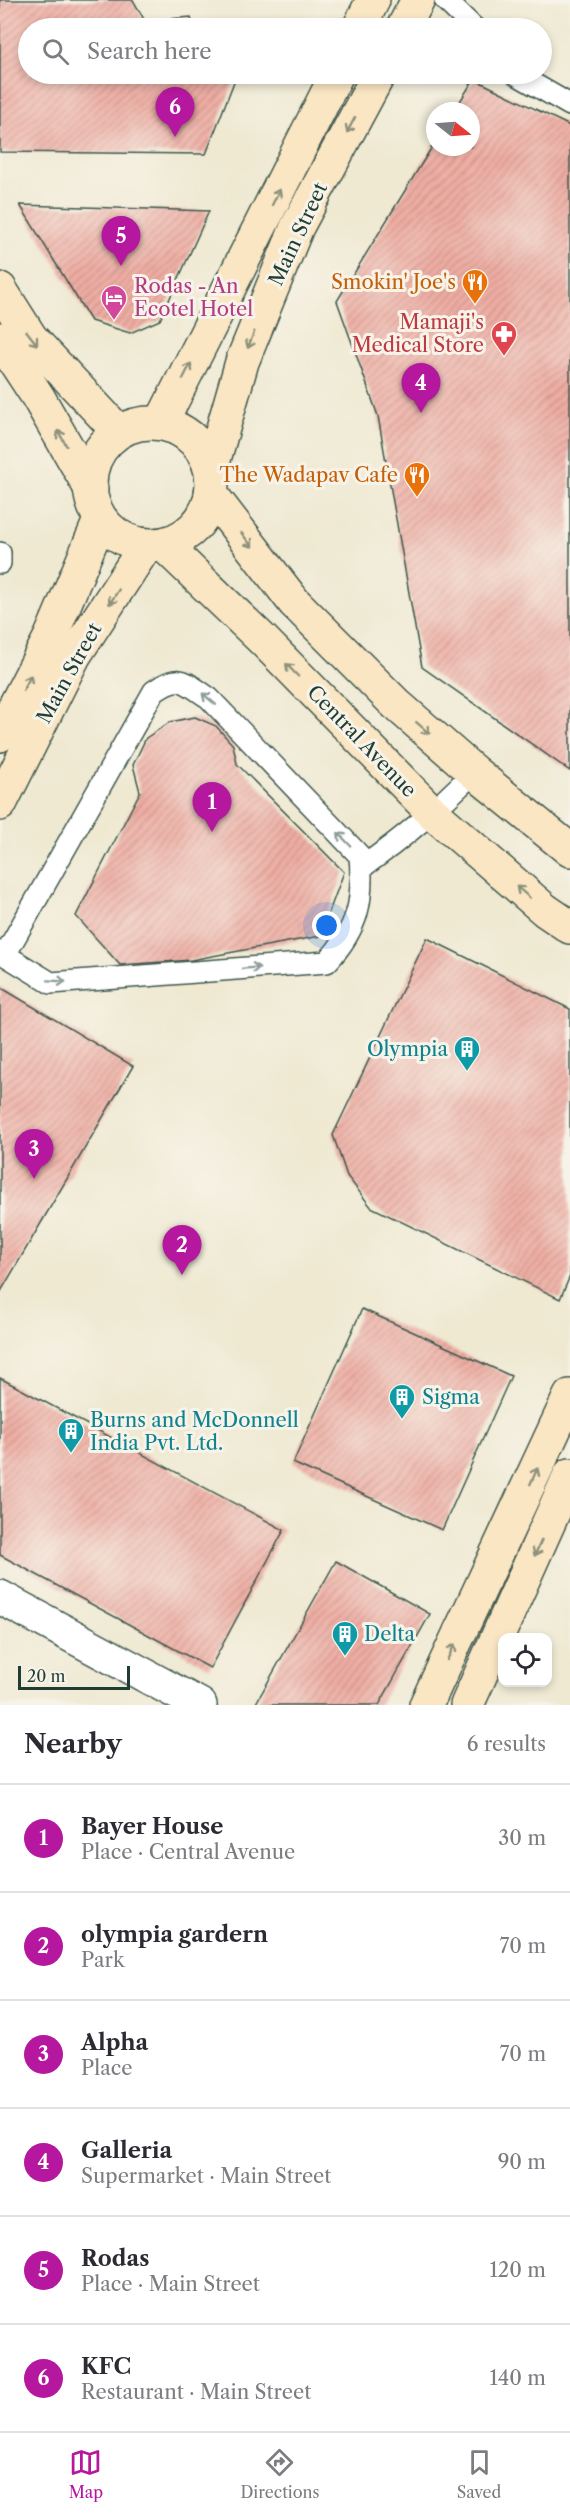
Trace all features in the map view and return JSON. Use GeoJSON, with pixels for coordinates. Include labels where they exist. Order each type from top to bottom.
{"type":"FeatureCollection","features":[{"type":"Feature","properties":{"kind":"main road"},"geometry":{"type":"LineString","coordinates":[[364,18],[374,0]]}},
{"type":"Feature","properties":{"kind":"main road"},"geometry":{"type":"LineString","coordinates":[[408,18],[418,0]]}},
{"type":"Feature","properties":{"kind":"main road","name":"Main Street"},"geometry":{"type":"LineString","coordinates":[[161,423],[332,84]]}},
{"type":"Feature","properties":{"kind":"main road","name":"Main Street"},"geometry":{"type":"LineString","coordinates":[[211,482],[242,362],[297,226],[374,84]]}},
{"type":"Feature","properties":{"kind":"main road"},"geometry":{"type":"LineString","coordinates":[[261,228],[286,254]]}},
{"type":"Feature","properties":{"kind":"main road"},"geometry":{"type":"LineString","coordinates":[[1,293],[31,338],[117,430]]}},
{"type":"Feature","properties":{"kind":"main road"},"geometry":{"type":"LineString","coordinates":[[0,339],[38,397],[91,489]]}},
{"type":"Feature","properties":{"kind":"main road"},"geometry":{"type":"LineString","coordinates":[[211,482],[203,517],[186,535],[154,546],[117,537],[100,520],[89,473],[98,451],[117,430],[137,423],[161,423],[184,432],[201,448],[211,482],[294,602],[396,705],[570,850]]}},
{"type":"Feature","properties":{"kind":"main road","name":"Main Street"},"geometry":{"type":"LineString","coordinates":[[0,735],[51,636],[100,520]]}},
{"type":"Feature","properties":{"kind":"main road","name":"Main Street"},"geometry":{"type":"LineString","coordinates":[[0,804],[74,656],[154,546]]}},
{"type":"Feature","properties":{"kind":"main road","name":"Central Avenue"},"geometry":{"type":"LineString","coordinates":[[154,546],[264,641],[433,813],[545,910],[570,927]]}},
{"type":"Feature","properties":{"kind":"main road"},"geometry":{"type":"LineString","coordinates":[[363,744],[396,705]]}},
{"type":"Feature","properties":{"kind":"main road"},"geometry":{"type":"LineString","coordinates":[[426,1705],[567,1409]]}},
{"type":"Feature","properties":{"kind":"main road"},"geometry":{"type":"LineString","coordinates":[[467,1705],[570,1475]]}},
{"type":"Feature","properties":{"kind":"street"},"geometry":{"type":"LineString","coordinates":[[0,1598],[200,1705]]}},
{"type":"Feature","properties":{"kind":"lane"},"geometry":{"type":"LineString","coordinates":[[445,0],[464,18]]}},
{"type":"Feature","properties":{"kind":"lane"},"geometry":{"type":"LineString","coordinates":[[533,84],[570,105]]}},
{"type":"Feature","properties":{"kind":"lane"},"geometry":{"type":"LineString","coordinates":[[0,553],[0,563]]}},
{"type":"Feature","properties":{"kind":"lane"},"geometry":{"type":"LineString","coordinates":[[169,680],[182,680],[209,698],[360,856],[362,885],[358,913],[344,943],[327,962],[51,982],[3,953],[154,691],[169,680]]}},
{"type":"Feature","properties":{"kind":"lane"},"geometry":{"type":"LineString","coordinates":[[361,868],[408,835],[474,772]]}},
{"type":"Feature","properties":{"kind":"building"},"geometry":{"type":"Polygon","coordinates":[[[0,0],[133,0],[143,18],[18,18],[18,84],[233,84],[206,154],[0,152],[0,0]]]}},
{"type":"Feature","properties":{"kind":"building"},"geometry":{"type":"Polygon","coordinates":[[[471,84],[484,84],[570,126],[570,771],[422,667],[378,416],[337,301],[426,156],[480,156],[480,102],[460,102],[471,84]]]}},
{"type":"Feature","properties":{"kind":"building"},"geometry":{"type":"Polygon","coordinates":[[[20,205],[209,211],[160,320],[130,333],[91,321],[20,205]]]}},
{"type":"Feature","properties":{"kind":"building"},"geometry":{"type":"Polygon","coordinates":[[[195,717],[216,726],[233,745],[237,764],[344,872],[320,936],[191,960],[120,965],[76,916],[140,792],[133,765],[146,738],[170,722],[195,717]]]}},
{"type":"Feature","properties":{"kind":"building","name":"Olympia"},"geometry":{"type":"Polygon","coordinates":[[[427,938],[570,1009],[570,1276],[560,1299],[371,1207],[347,1176],[333,1135],[427,938]]]}},
{"type":"Feature","properties":{"kind":"building"},"geometry":{"type":"Polygon","coordinates":[[[0,987],[133,1066],[0,1293],[0,987]]]}},
{"type":"Feature","properties":{"kind":"building","name":"Sigma"},"geometry":{"type":"Polygon","coordinates":[[[362,1309],[511,1376],[442,1530],[293,1463],[362,1309]]]}},
{"type":"Feature","properties":{"kind":"building","name":"Burns and McDonnell India Pvt. Ltd."},"geometry":{"type":"Polygon","coordinates":[[[0,1378],[284,1530],[210,1668],[0,1555],[0,1378]]]}},
{"type":"Feature","properties":{"kind":"building","name":"Delta"},"geometry":{"type":"Polygon","coordinates":[[[336,1561],[430,1614],[379,1705],[255,1705],[336,1561]]]}},
{"type":"Feature","properties":{"kind":"place","name":"KFC"},"geometry":{"type":"Point","coordinates":[175,137]}},
{"type":"Feature","properties":{"kind":"place","name":"Rodas"},"geometry":{"type":"Point","coordinates":[121,266]}},
{"type":"Feature","properties":{"kind":"place","name":"Smokin' Joe's"},"geometry":{"type":"Point","coordinates":[475,305]}},
{"type":"Feature","properties":{"kind":"place","name":"Rodas - An Ecotel Hotel"},"geometry":{"type":"Point","coordinates":[114,321]}},
{"type":"Feature","properties":{"kind":"place","name":"Mamaji's Medical Store"},"geometry":{"type":"Point","coordinates":[504,357]}},
{"type":"Feature","properties":{"kind":"place","name":"Galleria"},"geometry":{"type":"Point","coordinates":[421,413]}},
{"type":"Feature","properties":{"kind":"place","name":"The Wadapav Cafe"},"geometry":{"type":"Point","coordinates":[417,498]}},
{"type":"Feature","properties":{"kind":"place","name":"Bayer House"},"geometry":{"type":"Point","coordinates":[212,832]}},
{"type":"Feature","properties":{"kind":"place","name":"Olympia"},"geometry":{"type":"Point","coordinates":[467,1072]}},
{"type":"Feature","properties":{"kind":"place","name":"Alpha"},"geometry":{"type":"Point","coordinates":[34,1179]}},
{"type":"Feature","properties":{"kind":"place","name":"olympia gardern"},"geometry":{"type":"Point","coordinates":[182,1275]}},
{"type":"Feature","properties":{"kind":"place","name":"Sigma"},"geometry":{"type":"Point","coordinates":[402,1420]}},
{"type":"Feature","properties":{"kind":"place","name":"Burns and McDonnell India Pvt. Ltd."},"geometry":{"type":"Point","coordinates":[71,1454]}},
{"type":"Feature","properties":{"kind":"place","name":"Delta"},"geometry":{"type":"Point","coordinates":[345,1657]}}]}
